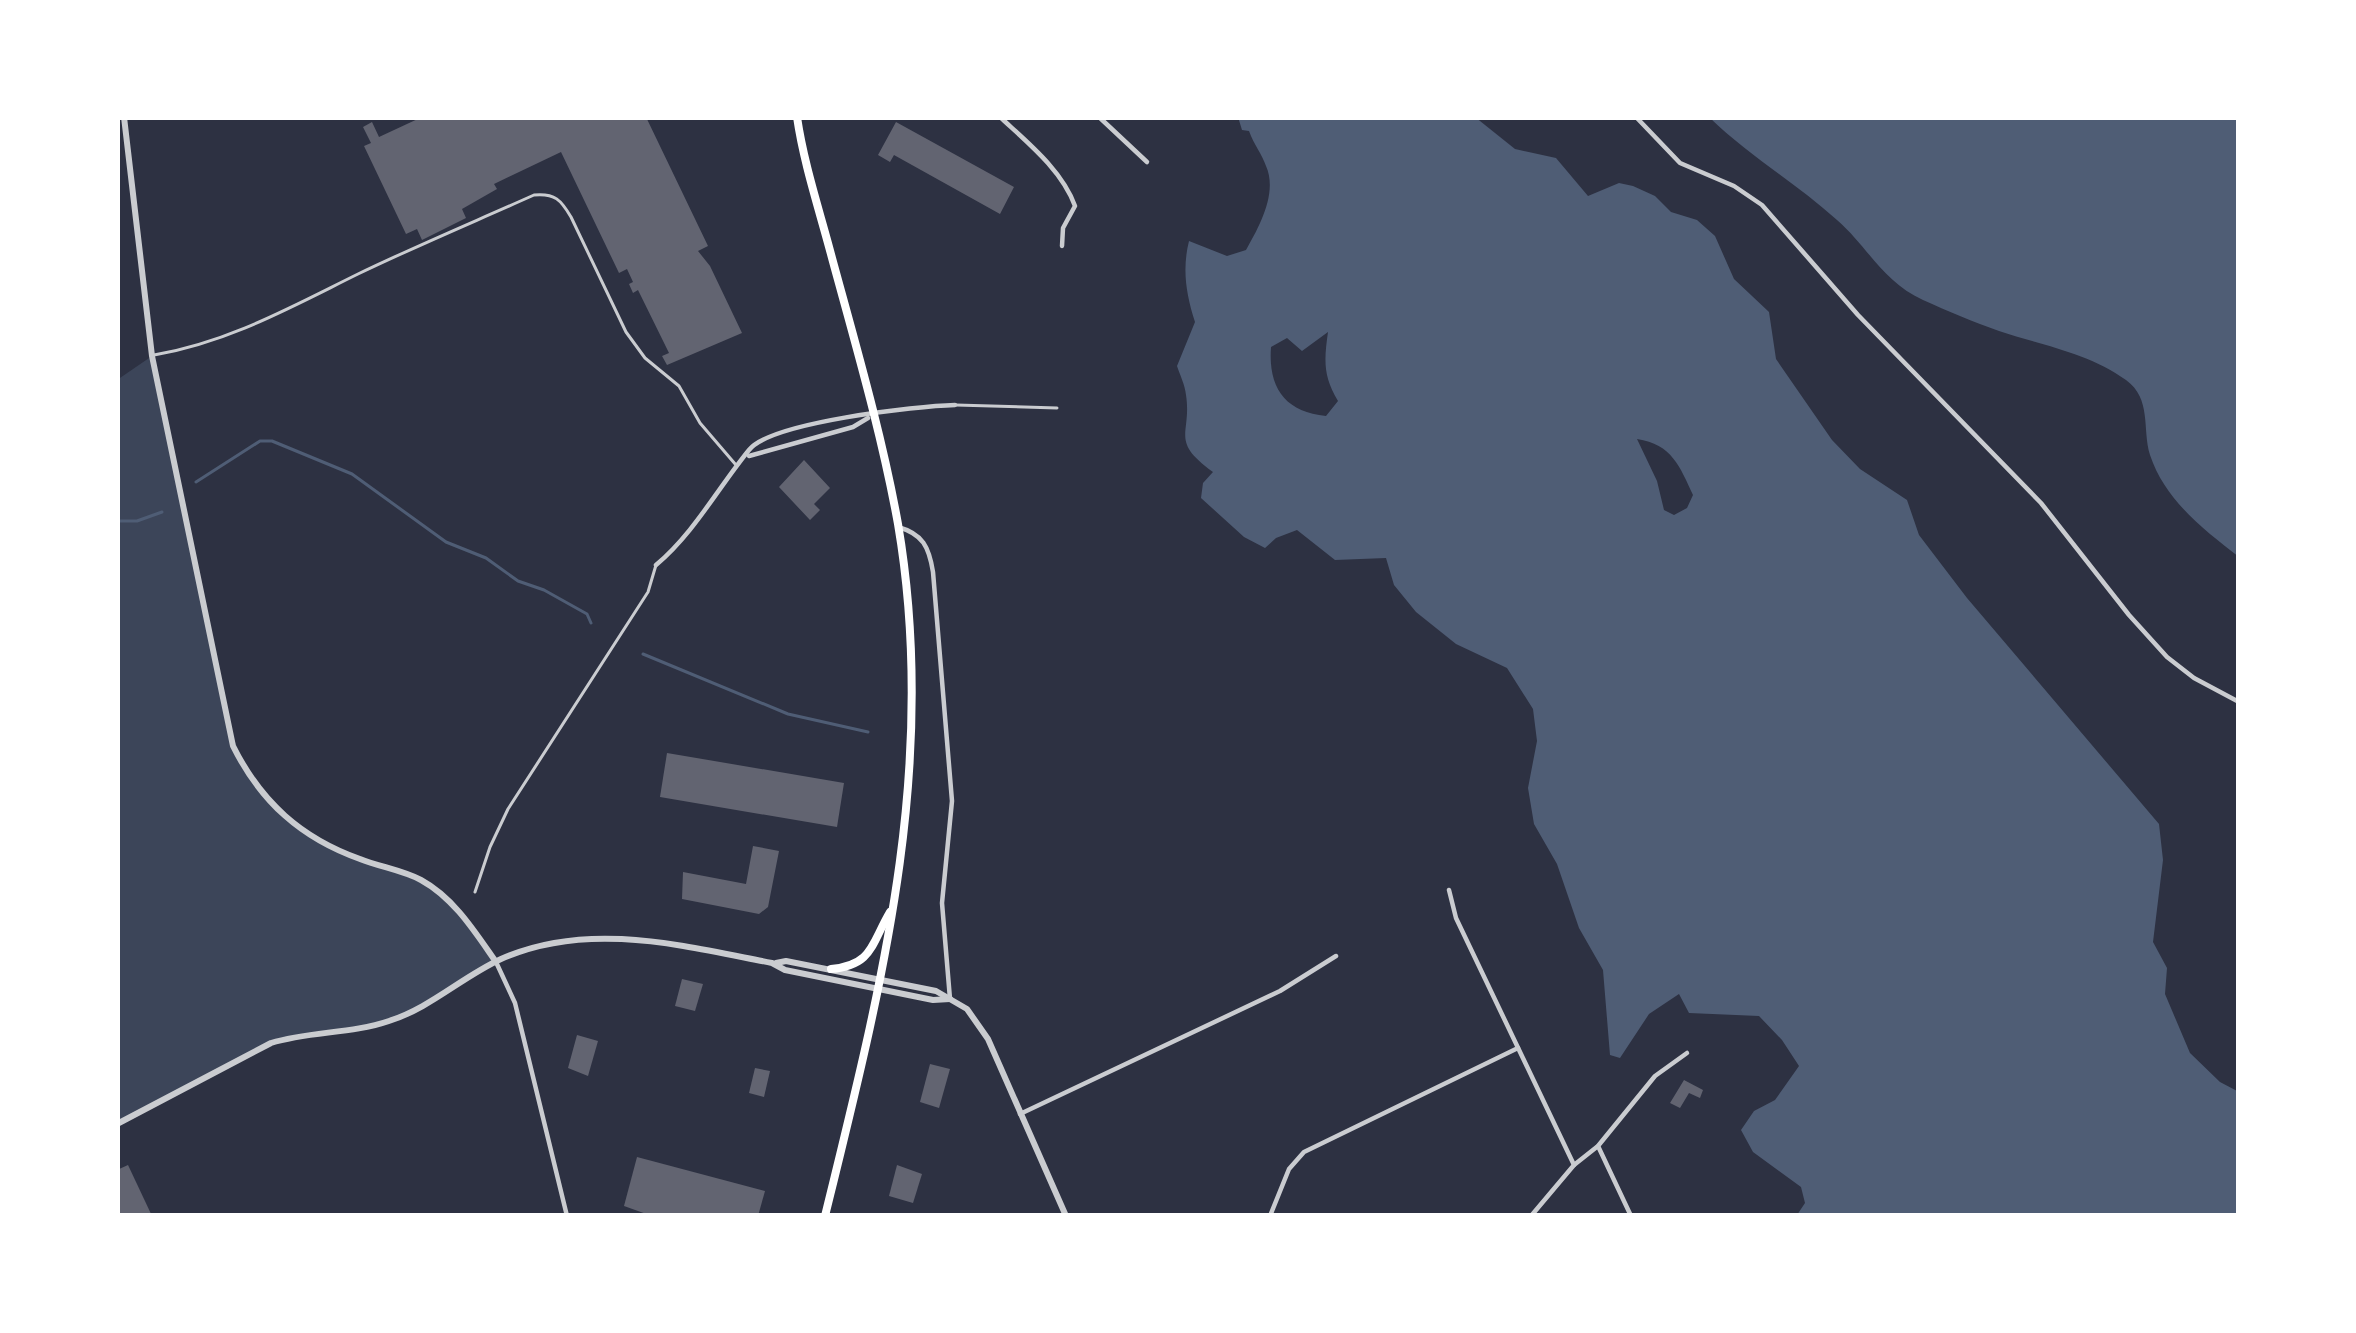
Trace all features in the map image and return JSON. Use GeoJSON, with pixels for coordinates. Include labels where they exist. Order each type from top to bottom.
{"type":"FeatureCollection","features":[{"type":"Feature","properties":{"kind":"main road"},"geometry":{"type":"LineString","coordinates":[[797,117],[898,527],[909,616],[913,720],[908,820],[882,985],[825,1216]]}},
{"type":"Feature","properties":{"kind":"main road"},"geometry":{"type":"LineString","coordinates":[[831,969],[866,958],[894,905]]}},
{"type":"Feature","properties":{"kind":"street"},"geometry":{"type":"LineString","coordinates":[[124,117],[152,356],[226,720],[245,771],[281,815],[310,838],[423,881],[446,898],[496,962],[515,1003],[567,1216]]}},
{"type":"Feature","properties":{"kind":"street"},"geometry":{"type":"LineString","coordinates":[[1000,117],[1071,194],[1075,206],[1064,228],[1062,246]]}},
{"type":"Feature","properties":{"kind":"street"},"geometry":{"type":"LineString","coordinates":[[1099,117],[1147,162]]}},
{"type":"Feature","properties":{"kind":"street"},"geometry":{"type":"LineString","coordinates":[[1636,117],[1680,164],[1734,186],[1762,205],[1858,315],[2041,502],[2167,657],[2239,702]]}},
{"type":"Feature","properties":{"kind":"street"},"geometry":{"type":"LineString","coordinates":[[656,565],[686,535],[750,447],[766,438],[850,415],[955,405]]}},
{"type":"Feature","properties":{"kind":"street"},"geometry":{"type":"LineString","coordinates":[[746,456],[851,428],[873,415]]}},
{"type":"Feature","properties":{"kind":"street"},"geometry":{"type":"LineString","coordinates":[[898,527],[919,534],[930,550],[933,572],[952,801],[942,903],[950,999]]}},
{"type":"Feature","properties":{"kind":"street"},"geometry":{"type":"LineString","coordinates":[[1449,890],[1456,918],[1574,1165]]}},
{"type":"Feature","properties":{"kind":"street"},"geometry":{"type":"LineString","coordinates":[[117,1124],[272,1043],[387,1022],[413,1012],[496,962],[544,944],[635,939],[831,969],[933,1000],[950,999],[967,1009],[982,1028],[1066,1216]]}},
{"type":"Feature","properties":{"kind":"street"},"geometry":{"type":"LineString","coordinates":[[1020,1114],[1280,991],[1336,956]]}},
{"type":"Feature","properties":{"kind":"street"},"geometry":{"type":"LineString","coordinates":[[772,963],[785,970],[882,985]]}},
{"type":"Feature","properties":{"kind":"street"},"geometry":{"type":"LineString","coordinates":[[1270,1216],[1289,1169],[1304,1152],[1518,1048]]}},
{"type":"Feature","properties":{"kind":"street"},"geometry":{"type":"LineString","coordinates":[[1531,1216],[1574,1165],[1598,1146],[1654,1076],[1687,1053]]}},
{"type":"Feature","properties":{"kind":"street"},"geometry":{"type":"LineString","coordinates":[[1598,1146],[1631,1216]]}},
{"type":"Feature","properties":{"kind":"lane"},"geometry":{"type":"LineString","coordinates":[[152,356],[201,347],[256,326],[384,262],[534,195],[547,194],[561,200],[572,217],[635,345],[679,386],[700,423],[737,467]]}},
{"type":"Feature","properties":{"kind":"lane"},"geometry":{"type":"LineString","coordinates":[[955,405],[1057,408]]}},
{"type":"Feature","properties":{"kind":"lane"},"geometry":{"type":"LineString","coordinates":[[475,892],[508,809],[648,592],[656,565]]}},
{"type":"Feature","properties":{"kind":"shaded area"},"geometry":{"type":"Polygon","coordinates":[[[1238,117],[1475,117],[1515,149],[1556,158],[1588,196],[1619,183],[1633,186],[1655,196],[1671,212],[1697,220],[1715,236],[1734,279],[1769,312],[1776,359],[1832,440],[1860,469],[1907,500],[1919,535],[1967,598],[2159,824],[2163,860],[2153,942],[2167,968],[2165,994],[2190,1053],[2220,1082],[2239,1092],[2239,1216],[1782,1216],[1797,1215],[1805,1203],[1801,1187],[1753,1152],[1741,1130],[1754,1111],[1775,1100],[1799,1066],[1759,1016],[1689,1013],[1679,994],[1649,1014],[1620,1058],[1610,1055],[1603,970],[1579,928],[1557,864],[1534,824],[1528,788],[1537,741],[1533,709],[1507,668],[1456,644],[1416,612],[1394,585],[1386,558],[1335,560],[1297,530],[1265,548],[1244,537],[1201,498],[1203,483],[1213,472],[1187,444],[1186,395],[1177,366],[1195,322],[1186,262],[1189,241],[1227,256],[1246,250],[1261,220],[1269,176],[1249,131],[1242,130],[1238,117]],[[1328,332],[1302,351],[1287,338],[1271,347],[1273,375],[1282,395],[1300,409],[1326,416],[1338,401],[1326,368],[1328,332]],[[1637,439],[1657,481],[1664,510],[1674,515],[1687,508],[1693,495],[1673,458],[1659,446],[1637,439]]]}},
{"type":"Feature","properties":{"kind":"shaded area"},"geometry":{"type":"Polygon","coordinates":[[[1709,117],[2239,117],[2239,557],[2199,524],[2165,486],[2150,455],[2140,396],[2126,380],[2081,356],[1990,328],[1909,293],[1837,220],[1709,117]]]}},
{"type":"Feature","properties":{"kind":"shaded area"},"geometry":{"type":"Polygon","coordinates":[[[152,356],[226,720],[248,768],[274,806],[308,834],[411,878],[450,902],[496,962],[387,1022],[271,1043],[117,1124],[117,380],[152,356]]]}},
{"type":"Feature","properties":{"kind":"building"},"geometry":{"type":"Polygon","coordinates":[[[422,117],[646,117],[708,246],[698,251],[742,333],[667,365],[662,356],[669,353],[638,290],[633,293],[627,269],[619,273],[561,152],[494,184],[497,189],[462,209],[466,218],[422,240],[417,229],[406,234],[364,146],[371,143],[363,127],[372,122],[379,137],[422,117]]]}},
{"type":"Feature","properties":{"kind":"building"},"geometry":{"type":"Polygon","coordinates":[[[896,122],[1014,187],[1000,214],[894,155],[890,162],[878,155],[896,122]]]}},
{"type":"Feature","properties":{"kind":"building"},"geometry":{"type":"Polygon","coordinates":[[[804,460],[830,488],[814,504],[820,510],[810,520],[779,487],[804,460]]]}},
{"type":"Feature","properties":{"kind":"building"},"geometry":{"type":"Polygon","coordinates":[[[667,753],[844,783],[837,827],[660,797],[667,753]]]}},
{"type":"Feature","properties":{"kind":"building"},"geometry":{"type":"Polygon","coordinates":[[[753,846],[779,851],[768,907],[759,914],[682,899],[683,872],[746,884],[753,846]]]}},
{"type":"Feature","properties":{"kind":"building"},"geometry":{"type":"Polygon","coordinates":[[[682,979],[703,984],[695,1011],[675,1006],[682,979]]]}},
{"type":"Feature","properties":{"kind":"building"},"geometry":{"type":"Polygon","coordinates":[[[577,1035],[598,1041],[588,1076],[568,1068],[577,1035]]]}},
{"type":"Feature","properties":{"kind":"building"},"geometry":{"type":"Polygon","coordinates":[[[930,1064],[950,1069],[939,1108],[920,1102],[930,1064]]]}},
{"type":"Feature","properties":{"kind":"building"},"geometry":{"type":"Polygon","coordinates":[[[755,1068],[770,1071],[764,1097],[749,1093],[755,1068]]]}},
{"type":"Feature","properties":{"kind":"building"},"geometry":{"type":"Polygon","coordinates":[[[1684,1080],[1703,1090],[1700,1098],[1689,1093],[1680,1108],[1670,1103],[1684,1080]]]}},
{"type":"Feature","properties":{"kind":"building"},"geometry":{"type":"Polygon","coordinates":[[[637,1157],[765,1191],[758,1216],[652,1216],[624,1206],[637,1157]]]}},
{"type":"Feature","properties":{"kind":"building"},"geometry":{"type":"Polygon","coordinates":[[[128,1165],[152,1216],[117,1216],[117,1170],[128,1165]]]}},
{"type":"Feature","properties":{"kind":"building"},"geometry":{"type":"Polygon","coordinates":[[[897,1165],[922,1174],[913,1203],[889,1196],[897,1165]]]}},
{"type":"Feature","properties":{"kind":"waterway"},"geometry":{"type":"LineString","coordinates":[[196,482],[260,441],[272,441],[352,474],[446,542],[486,558],[518,581],[587,614],[591,623]]}},
{"type":"Feature","properties":{"kind":"waterway"},"geometry":{"type":"LineString","coordinates":[[117,521],[137,521],[162,512]]}},
{"type":"Feature","properties":{"kind":"waterway"},"geometry":{"type":"LineString","coordinates":[[643,654],[788,714],[868,732]]}}]}
